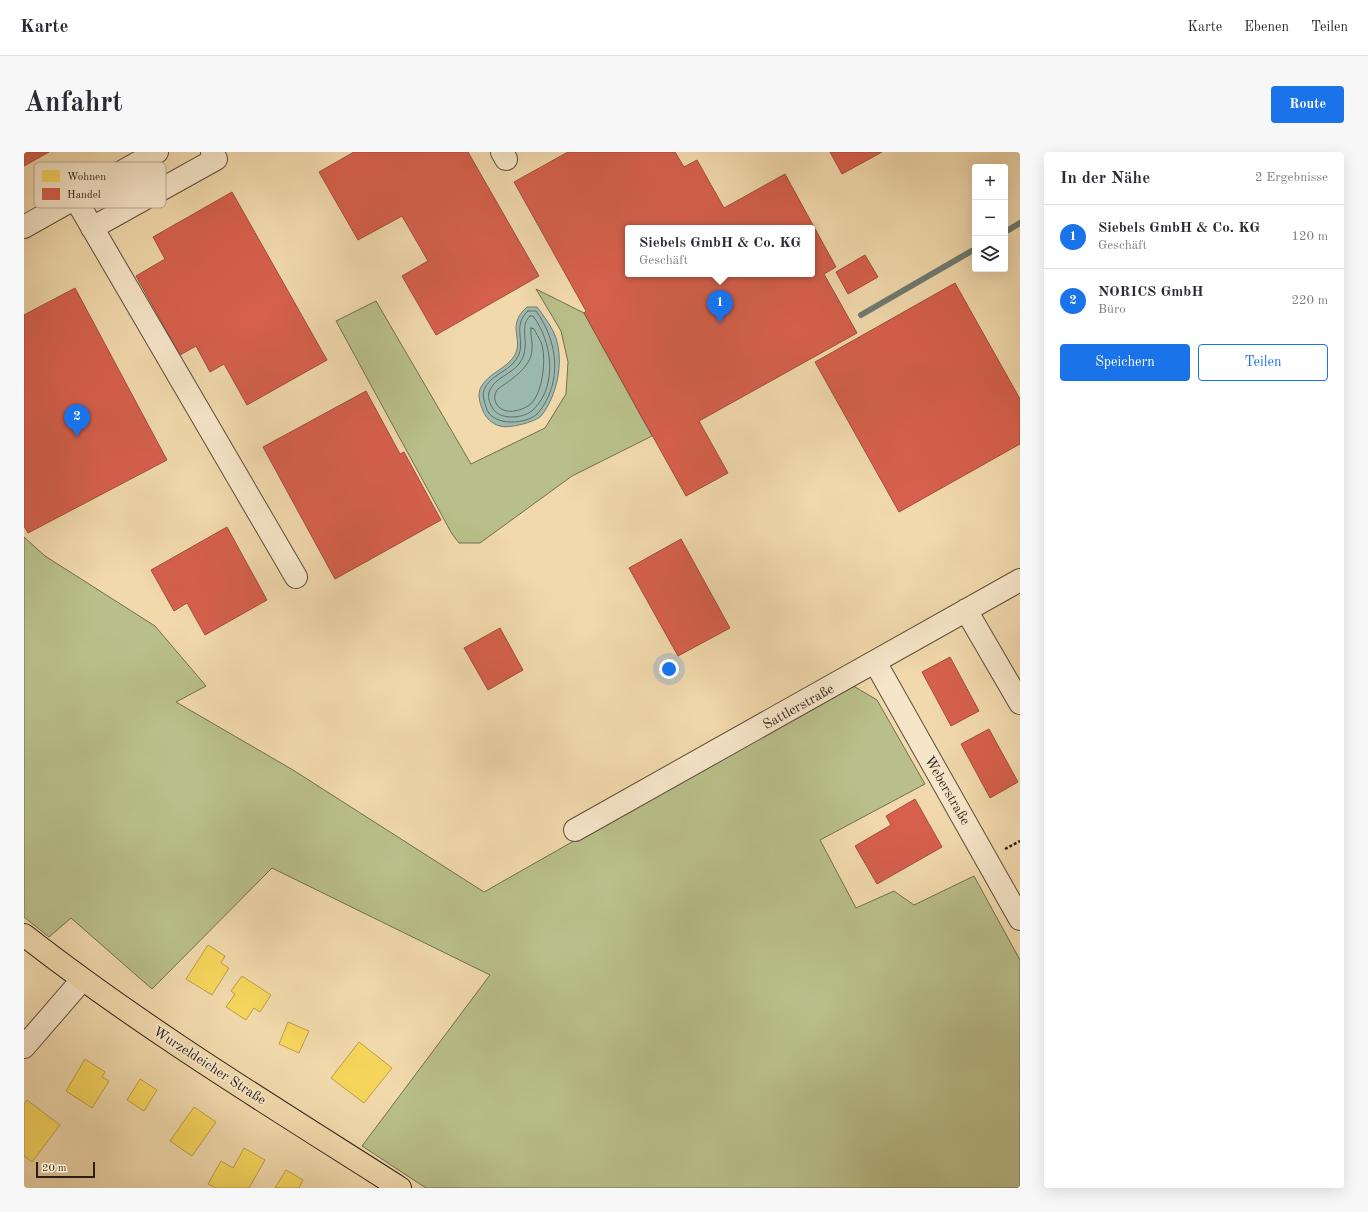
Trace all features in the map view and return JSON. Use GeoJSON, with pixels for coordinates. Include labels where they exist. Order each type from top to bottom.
{"type":"FeatureCollection","features":[{"type":"Feature","properties":{"kind":"main road","name":"Wurzeldeicher Straße"},"geometry":{"type":"LineString","coordinates":[[24,935],[82,980],[170,1039],[400,1188]]}},
{"type":"Feature","properties":{"kind":"street"},"geometry":{"type":"LineString","coordinates":[[139,162],[157,152]]}},
{"type":"Feature","properties":{"kind":"street"},"geometry":{"type":"LineString","coordinates":[[166,187],[216,159],[212,152]]}},
{"type":"Feature","properties":{"kind":"street"},"geometry":{"type":"LineString","coordinates":[[24,227],[57,208]]}},
{"type":"Feature","properties":{"kind":"street"},"geometry":{"type":"LineString","coordinates":[[81,208],[296,577]]}},
{"type":"Feature","properties":{"kind":"street"},"geometry":{"type":"LineString","coordinates":[[92,228],[128,208]]}},
{"type":"Feature","properties":{"kind":"street","name":"Sattlerstraße"},"geometry":{"type":"LineString","coordinates":[[575,830],[1020,580]]}},
{"type":"Feature","properties":{"kind":"street"},"geometry":{"type":"LineString","coordinates":[[966,610],[1020,703]]}},
{"type":"Feature","properties":{"kind":"street","name":"Weberstraße"},"geometry":{"type":"LineString","coordinates":[[875,662],[1020,919]]}},
{"type":"Feature","properties":{"kind":"street"},"geometry":{"type":"LineString","coordinates":[[24,1047],[82,980]]}},
{"type":"Feature","properties":{"kind":"green space"},"geometry":{"type":"Polygon","coordinates":[[[536,289],[584,313],[652,436],[572,476],[480,543],[459,543],[452,534],[336,321],[376,301],[471,464],[545,428],[566,394],[568,362],[561,331],[536,289]]]}},
{"type":"Feature","properties":{"kind":"green space"},"geometry":{"type":"Polygon","coordinates":[[[24,537],[45,556],[155,626],[206,686],[176,702],[293,770],[484,892],[850,684],[877,700],[925,784],[820,840],[856,908],[894,891],[914,905],[974,876],[1020,960],[1020,1188],[426,1188],[362,1146],[490,975],[272,868],[152,989],[71,918],[49,937],[24,917],[24,537]]]}},
{"type":"Feature","properties":{"kind":"water"},"geometry":{"type":"Polygon","coordinates":[[[527,307],[537,307],[548,322],[556,338],[559,358],[558,379],[547,408],[541,416],[533,421],[504,427],[492,422],[484,414],[479,399],[479,393],[484,383],[508,363],[516,352],[517,321],[520,314],[527,307]]]}},
{"type":"Feature","properties":{"kind":"building: Wohnen"},"geometry":{"type":"Polygon","coordinates":[[[208,945],[225,956],[221,963],[229,968],[212,995],[186,979],[208,945]]]}},
{"type":"Feature","properties":{"kind":"building: Wohnen"},"geometry":{"type":"Polygon","coordinates":[[[242,976],[271,995],[260,1012],[254,1008],[246,1020],[226,1007],[235,994],[231,991],[242,976]]]}},
{"type":"Feature","properties":{"kind":"building: Wohnen"},"geometry":{"type":"Polygon","coordinates":[[[288,1022],[309,1031],[299,1053],[279,1044],[288,1022]]]}},
{"type":"Feature","properties":{"kind":"building: Wohnen"},"geometry":{"type":"Polygon","coordinates":[[[359,1042],[392,1068],[364,1103],[331,1078],[359,1042]]]}},
{"type":"Feature","properties":{"kind":"building: Wohnen"},"geometry":{"type":"Polygon","coordinates":[[[85,1059],[105,1072],[102,1077],[109,1081],[92,1108],[66,1091],[85,1059]]]}},
{"type":"Feature","properties":{"kind":"building: Wohnen"},"geometry":{"type":"Polygon","coordinates":[[[140,1079],[157,1090],[144,1111],[127,1100],[140,1079]]]}},
{"type":"Feature","properties":{"kind":"building: Wohnen"},"geometry":{"type":"Polygon","coordinates":[[[27,1100],[60,1125],[32,1162],[24,1156],[24,1104],[27,1100]]]}},
{"type":"Feature","properties":{"kind":"building: Wohnen"},"geometry":{"type":"Polygon","coordinates":[[[194,1107],[216,1122],[192,1156],[170,1141],[194,1107]]]}},
{"type":"Feature","properties":{"kind":"building: Wohnen"},"geometry":{"type":"Polygon","coordinates":[[[244,1148],[265,1160],[249,1188],[216,1188],[208,1184],[221,1161],[233,1168],[244,1148]]]}},
{"type":"Feature","properties":{"kind":"building: Wohnen"},"geometry":{"type":"Polygon","coordinates":[[[286,1170],[303,1180],[299,1188],[275,1188],[286,1170]]]}},
{"type":"Feature","properties":{"kind":"building: Handel"},"geometry":{"type":"Polygon","coordinates":[[[24,152],[49,152],[24,166],[24,152]]]}},
{"type":"Feature","properties":{"kind":"building: Handel"},"geometry":{"type":"Polygon","coordinates":[[[354,152],[468,152],[539,276],[436,335],[402,276],[428,261],[402,216],[358,240],[319,172],[354,152]]]}},
{"type":"Feature","properties":{"kind":"building: Handel"},"geometry":{"type":"Polygon","coordinates":[[[568,152],[675,152],[684,167],[697,160],[724,208],[785,174],[813,225],[625,225],[625,277],[815,277],[815,229],[836,267],[824,274],[857,333],[699,421],[728,473],[686,496],[584,313],[586,311],[514,182],[568,152]]]}},
{"type":"Feature","properties":{"kind":"building: Handel"},"geometry":{"type":"Polygon","coordinates":[[[830,152],[882,152],[842,174],[830,152]]]}},
{"type":"Feature","properties":{"kind":"building: Handel"},"geometry":{"type":"Polygon","coordinates":[[[232,192],[327,360],[247,405],[224,364],[210,372],[196,346],[180,355],[136,276],[165,259],[153,237],[232,192]]]}},
{"type":"Feature","properties":{"kind":"building: Handel"},"geometry":{"type":"Polygon","coordinates":[[[865,255],[878,277],[848,294],[836,272],[865,255]]]}},
{"type":"Feature","properties":{"kind":"building: Handel"},"geometry":{"type":"Polygon","coordinates":[[[955,283],[1020,399],[1020,444],[899,512],[815,362],[955,283]]]}},
{"type":"Feature","properties":{"kind":"building: Handel"},"geometry":{"type":"Polygon","coordinates":[[[75,288],[167,460],[28,533],[24,526],[24,315],[75,288]]]}},
{"type":"Feature","properties":{"kind":"building: Handel"},"geometry":{"type":"Polygon","coordinates":[[[366,391],[400,454],[404,452],[441,520],[335,579],[263,447],[366,391]]]}},
{"type":"Feature","properties":{"kind":"building: Handel"},"geometry":{"type":"Polygon","coordinates":[[[227,527],[267,600],[205,635],[187,603],[174,611],[151,570],[227,527]]]}},
{"type":"Feature","properties":{"kind":"building: Handel"},"geometry":{"type":"Polygon","coordinates":[[[681,539],[730,628],[678,656],[629,568],[681,539]]]}},
{"type":"Feature","properties":{"kind":"building: Handel"},"geometry":{"type":"Polygon","coordinates":[[[500,628],[523,670],[488,690],[464,648],[500,628]]]}},
{"type":"Feature","properties":{"kind":"building: Handel"},"geometry":{"type":"Polygon","coordinates":[[[950,657],[979,711],[951,726],[922,672],[950,657]]]}},
{"type":"Feature","properties":{"kind":"building: Handel"},"geometry":{"type":"Polygon","coordinates":[[[989,729],[1018,782],[990,798],[961,744],[989,729]]]}},
{"type":"Feature","properties":{"kind":"building: Handel"},"geometry":{"type":"Polygon","coordinates":[[[915,799],[942,847],[877,884],[855,846],[891,825],[886,816],[915,799]]]}},
{"type":"Feature","properties":{"kind":"waterway"},"geometry":{"type":"LineString","coordinates":[[1008,230],[1020,223]]}},
{"type":"Feature","properties":{"kind":"waterway"},"geometry":{"type":"LineString","coordinates":[[861,315],[972,251]]}},
{"type":"Feature","properties":{"kind":"place","name":"Siebels GmbH & Co. KG"},"geometry":{"type":"Point","coordinates":[720,323]}},
{"type":"Feature","properties":{"kind":"place","name":"NORICS GmbH"},"geometry":{"type":"Point","coordinates":[77,437]}}]}
